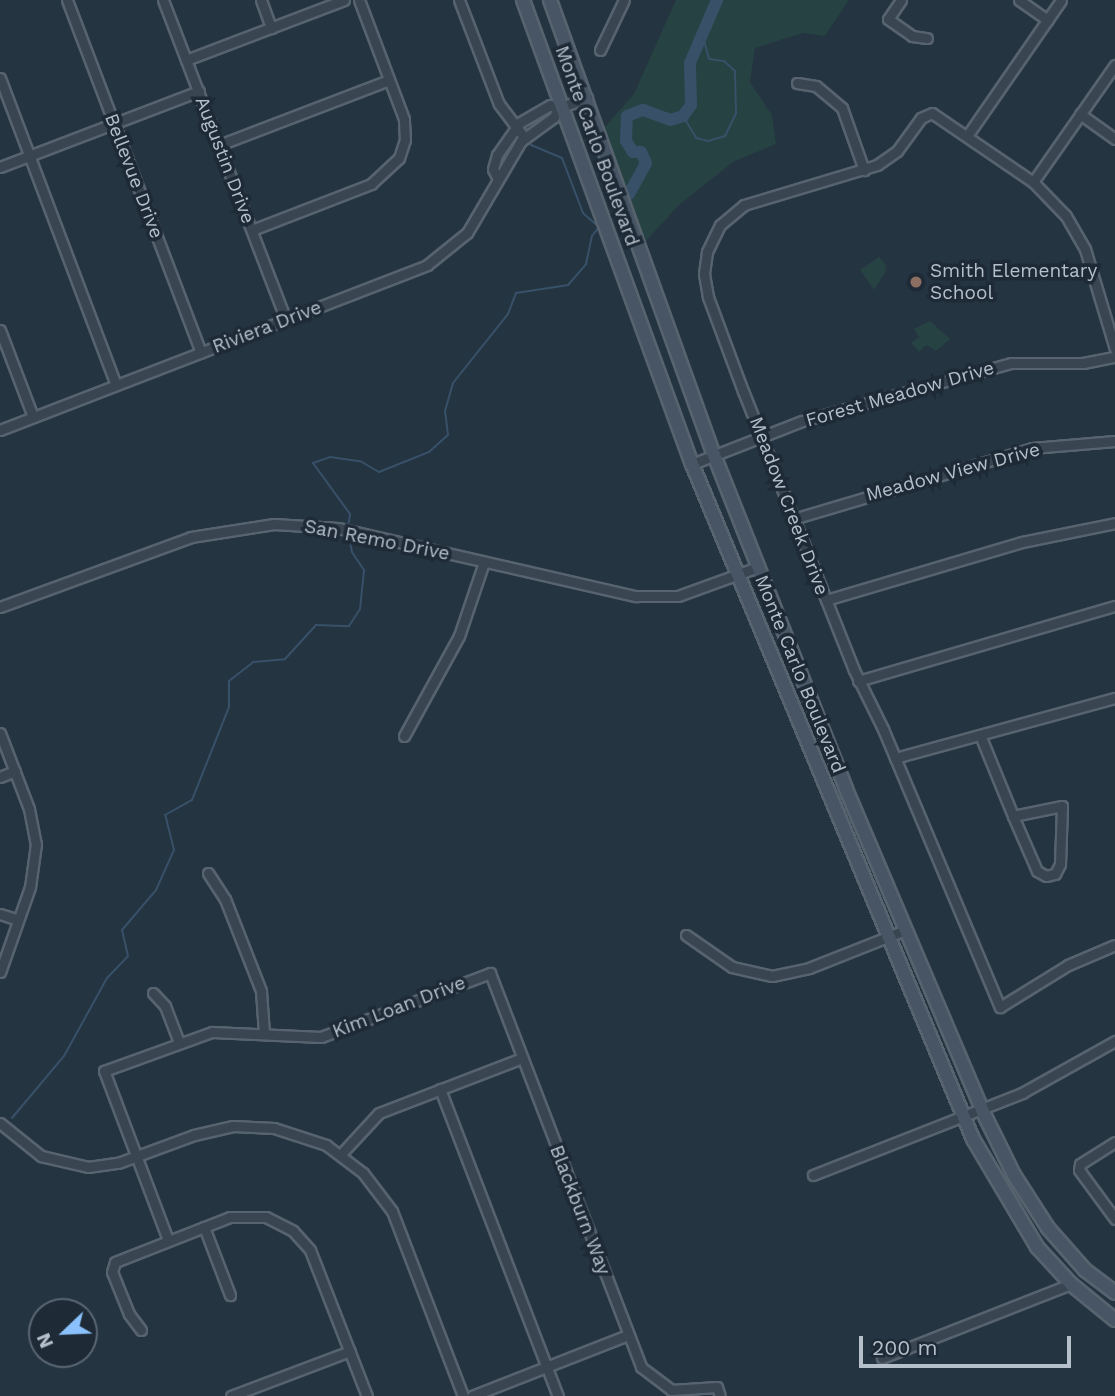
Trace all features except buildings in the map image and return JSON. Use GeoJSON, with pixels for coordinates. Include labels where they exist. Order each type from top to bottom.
{"type":"FeatureCollection","features":[{"type":"Feature","properties":{"kind":"main road","name":"Monte Carlo Boulevard"},"geometry":{"type":"LineString","coordinates":[[523,0],[692,464],[740,574],[886,937],[964,1117],[1021,1225],[1071,1284],[1115,1320]]}},
{"type":"Feature","properties":{"kind":"main road","name":"Monte Carlo Boulevard"},"geometry":{"type":"LineString","coordinates":[[550,0],[714,456],[905,930],[982,1110],[1010,1168],[1048,1228],[1085,1270],[1115,1293]]}},
{"type":"Feature","properties":{"kind":"street","name":"Bellevue Drive"},"geometry":{"type":"LineString","coordinates":[[67,0],[201,352]]}},
{"type":"Feature","properties":{"kind":"street","name":"Augustin Drive"},"geometry":{"type":"LineString","coordinates":[[163,0],[286,320]]}},
{"type":"Feature","properties":{"kind":"street"},"geometry":{"type":"LineString","coordinates":[[261,0],[271,28]]}},
{"type":"Feature","properties":{"kind":"street"},"geometry":{"type":"LineString","coordinates":[[186,60],[344,0]]}},
{"type":"Feature","properties":{"kind":"street"},"geometry":{"type":"LineString","coordinates":[[251,230],[371,184],[391,169],[405,133],[390,80],[359,0]]}},
{"type":"Feature","properties":{"kind":"street"},"geometry":{"type":"LineString","coordinates":[[459,0],[499,104],[524,137]]}},
{"type":"Feature","properties":{"kind":"street"},"geometry":{"type":"LineString","coordinates":[[600,50],[624,0]]}},
{"type":"Feature","properties":{"kind":"street"},"geometry":{"type":"LineString","coordinates":[[901,0],[888,19],[912,36],[927,38]]}},
{"type":"Feature","properties":{"kind":"street"},"geometry":{"type":"LineString","coordinates":[[1019,0],[1048,20]]}},
{"type":"Feature","properties":{"kind":"street"},"geometry":{"type":"LineString","coordinates":[[1061,0],[967,136],[1033,182],[1065,215],[1080,240],[1115,349]]}},
{"type":"Feature","properties":{"kind":"street"},"geometry":{"type":"LineString","coordinates":[[1033,182],[1115,65]]}},
{"type":"Feature","properties":{"kind":"street"},"geometry":{"type":"LineString","coordinates":[[0,78],[116,385]]}},
{"type":"Feature","properties":{"kind":"street"},"geometry":{"type":"LineString","coordinates":[[219,145],[390,80]]}},
{"type":"Feature","properties":{"kind":"street"},"geometry":{"type":"LineString","coordinates":[[797,83],[816,86],[842,108],[864,170]]}},
{"type":"Feature","properties":{"kind":"street"},"geometry":{"type":"LineString","coordinates":[[0,167],[199,91]]}},
{"type":"Feature","properties":{"kind":"street","name":"Riviera Drive"},"geometry":{"type":"LineString","coordinates":[[498,179],[493,169],[497,155],[515,127],[544,107],[560,107],[587,97]]}},
{"type":"Feature","properties":{"kind":"street","name":"Riviera Drive"},"geometry":{"type":"LineString","coordinates":[[0,430],[436,260],[474,225],[524,137],[554,117],[560,107]]}},
{"type":"Feature","properties":{"kind":"street","name":"Meadow Creek Drive"},"geometry":{"type":"LineString","coordinates":[[967,136],[928,113],[892,155],[864,170],[744,205],[724,220],[709,246],[704,274],[708,297],[858,681],[895,758],[1000,1007],[1068,965],[1115,945]]}},
{"type":"Feature","properties":{"kind":"street"},"geometry":{"type":"LineString","coordinates":[[1080,114],[1115,139]]}},
{"type":"Feature","properties":{"kind":"street"},"geometry":{"type":"LineString","coordinates":[[0,330],[33,417]]}},
{"type":"Feature","properties":{"kind":"street","name":"Forest Meadow Drive"},"geometry":{"type":"LineString","coordinates":[[692,464],[811,418],[1011,363],[1083,363],[1115,357]]}},
{"type":"Feature","properties":{"kind":"street","name":"Meadow View Drive"},"geometry":{"type":"LineString","coordinates":[[793,519],[1032,448],[1115,441]]}},
{"type":"Feature","properties":{"kind":"street","name":"San Remo Drive"},"geometry":{"type":"LineString","coordinates":[[0,607],[215,531],[274,523],[338,528],[646,597],[678,596],[758,566]]}},
{"type":"Feature","properties":{"kind":"street"},"geometry":{"type":"LineString","coordinates":[[826,600],[1022,542],[1115,523]]}},
{"type":"Feature","properties":{"kind":"street"},"geometry":{"type":"LineString","coordinates":[[404,736],[459,636],[484,562]]}},
{"type":"Feature","properties":{"kind":"street"},"geometry":{"type":"LineString","coordinates":[[858,681],[1115,606]]}},
{"type":"Feature","properties":{"kind":"street"},"geometry":{"type":"LineString","coordinates":[[895,758],[1115,698]]}},
{"type":"Feature","properties":{"kind":"street"},"geometry":{"type":"LineString","coordinates":[[0,733],[15,771],[36,844],[35,867],[0,972]]}},
{"type":"Feature","properties":{"kind":"street"},"geometry":{"type":"LineString","coordinates":[[980,735],[1013,816],[1037,871],[1046,876],[1055,874],[1060,864],[1062,806],[1013,816]]}},
{"type":"Feature","properties":{"kind":"street"},"geometry":{"type":"LineString","coordinates":[[0,777],[15,771]]}},
{"type":"Feature","properties":{"kind":"street"},"geometry":{"type":"LineString","coordinates":[[208,873],[225,899],[261,991],[264,1034]]}},
{"type":"Feature","properties":{"kind":"street"},"geometry":{"type":"LineString","coordinates":[[0,914],[18,920]]}},
{"type":"Feature","properties":{"kind":"street"},"geometry":{"type":"LineString","coordinates":[[686,935],[732,967],[772,975],[802,970],[905,930]]}},
{"type":"Feature","properties":{"kind":"street","name":"Kim Loan Drive"},"geometry":{"type":"LineString","coordinates":[[136,1157],[104,1071],[212,1032],[321,1037],[490,973]]}},
{"type":"Feature","properties":{"kind":"street","name":"Blackburn Way"},"geometry":{"type":"LineString","coordinates":[[490,973],[641,1367],[658,1384],[684,1392],[718,1392]]}},
{"type":"Feature","properties":{"kind":"street"},"geometry":{"type":"LineString","coordinates":[[153,993],[165,1006],[179,1042]]}},
{"type":"Feature","properties":{"kind":"street"},"geometry":{"type":"LineString","coordinates":[[814,1175],[1022,1093],[1115,1041]]}},
{"type":"Feature","properties":{"kind":"street"},"geometry":{"type":"LineString","coordinates":[[341,1154],[379,1113],[522,1058]]}},
{"type":"Feature","properties":{"kind":"street"},"geometry":{"type":"LineString","coordinates":[[440,1089],[558,1396]]}},
{"type":"Feature","properties":{"kind":"street"},"geometry":{"type":"LineString","coordinates":[[0,1123],[31,1151],[65,1164],[108,1166],[194,1135],[247,1126],[300,1134],[341,1154],[371,1181],[392,1211],[463,1396]]}},
{"type":"Feature","properties":{"kind":"street"},"geometry":{"type":"LineString","coordinates":[[1115,1142],[1080,1164],[1079,1170],[1115,1219]]}},
{"type":"Feature","properties":{"kind":"street"},"geometry":{"type":"LineString","coordinates":[[136,1157],[168,1240]]}},
{"type":"Feature","properties":{"kind":"street"},"geometry":{"type":"LineString","coordinates":[[141,1330],[129,1314],[113,1265],[168,1240],[243,1214],[273,1219],[293,1231],[314,1258],[368,1396]]}},
{"type":"Feature","properties":{"kind":"street"},"geometry":{"type":"LineString","coordinates":[[204,1227],[230,1295]]}},
{"type":"Feature","properties":{"kind":"street"},"geometry":{"type":"LineString","coordinates":[[882,1358],[1071,1284]]}},
{"type":"Feature","properties":{"kind":"street"},"geometry":{"type":"LineString","coordinates":[[472,1396],[628,1335]]}},
{"type":"Feature","properties":{"kind":"street"},"geometry":{"type":"LineString","coordinates":[[231,1396],[349,1350]]}},
{"type":"Feature","properties":{"kind":"green space"},"geometry":{"type":"Polygon","coordinates":[[[676,0],[849,0],[825,36],[803,33],[755,48],[750,82],[772,115],[776,144],[733,162],[679,205],[643,244],[604,128],[634,94],[676,0]]]}},
{"type":"Feature","properties":{"kind":"green space"},"geometry":{"type":"Polygon","coordinates":[[[879,257],[886,265],[885,273],[874,290],[860,270],[879,257]]]}},
{"type":"Feature","properties":{"kind":"green space"},"geometry":{"type":"Polygon","coordinates":[[[930,321],[950,339],[936,351],[926,345],[919,352],[911,343],[919,337],[914,329],[930,321]]]}},
{"type":"Feature","properties":{"kind":"waterway"},"geometry":{"type":"LineString","coordinates":[[629,194],[646,163],[641,152],[633,152],[626,141],[627,116],[643,110],[670,120],[683,116],[691,105],[690,63],[717,0]]}},
{"type":"Feature","properties":{"kind":"waterway"},"geometry":{"type":"LineString","coordinates":[[683,116],[696,138],[708,141],[725,136],[736,113],[735,71],[724,61],[709,59],[702,33]]}},
{"type":"Feature","properties":{"kind":"waterway"},"geometry":{"type":"LineString","coordinates":[[348,527],[350,514],[313,463],[330,457],[360,461],[379,472],[429,452],[448,435],[445,411],[453,383],[508,314],[516,293],[568,285],[586,264],[592,236],[599,227],[583,213],[562,158],[531,145]]}},
{"type":"Feature","properties":{"kind":"waterway"},"geometry":{"type":"LineString","coordinates":[[12,1118],[64,1056],[107,978],[128,956],[122,930],[156,890],[174,850],[165,815],[192,800],[229,707],[229,681],[253,662],[285,659],[316,625],[349,626],[360,609],[364,570],[352,552],[348,532]]}},
{"type":"Feature","properties":{"kind":"place","name":"Smith Elementary School"},"geometry":{"type":"Point","coordinates":[916,282]}}]}
